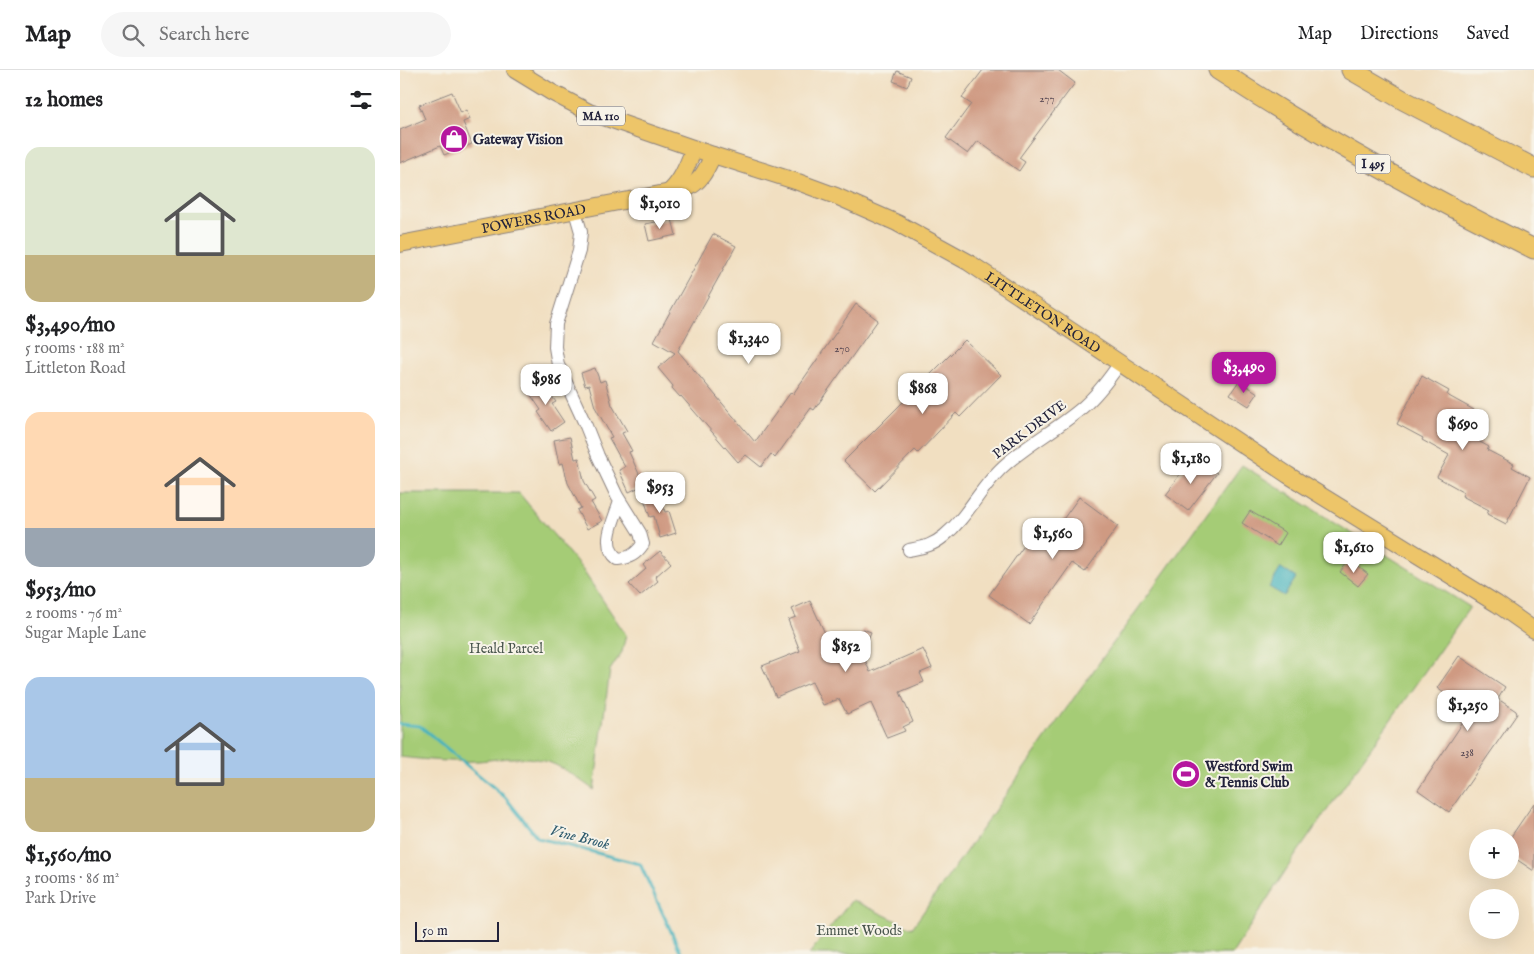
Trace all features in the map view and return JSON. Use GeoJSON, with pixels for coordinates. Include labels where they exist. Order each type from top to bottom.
{"type":"FeatureCollection","features":[{"type":"Feature","properties":{"kind":"highway","name":"I 495"},"geometry":{"type":"LineString","coordinates":[[1218,70],[1351,152],[1474,219],[1534,249]]}},
{"type":"Feature","properties":{"kind":"highway"},"geometry":{"type":"LineString","coordinates":[[1351,70],[1403,100],[1534,168]]}},
{"type":"Feature","properties":{"kind":"main road","name":"LITTLETON ROAD"},"geometry":{"type":"LineString","coordinates":[[515,70],[589,112],[694,149],[818,189],[897,223],[968,262],[1288,475],[1497,604],[1534,630]]}},
{"type":"Feature","properties":{"kind":"main road"},"geometry":{"type":"LineString","coordinates":[[668,193],[678,184],[694,149]]}},
{"type":"Feature","properties":{"kind":"main road","name":"POWERS ROAD"},"geometry":{"type":"LineString","coordinates":[[400,244],[668,193],[693,186],[706,171],[713,155]]}},
{"type":"Feature","properties":{"kind":"street"},"geometry":{"type":"LineString","coordinates":[[575,211],[581,232],[579,251],[556,324],[555,347],[558,365],[620,501]]}},
{"type":"Feature","properties":{"kind":"street","name":"PARK DRIVE"},"geometry":{"type":"LineString","coordinates":[[909,550],[931,546],[945,536],[958,523],[993,476],[1006,464],[1083,407],[1101,389],[1120,363]]}},
{"type":"Feature","properties":{"kind":"green space","name":"Westford Swim & Tennis Club"},"geometry":{"type":"Polygon","coordinates":[[[1242,465],[1470,607],[1295,856],[1232,954],[809,954],[852,900],[912,928],[1078,692],[1242,465]]]}},
{"type":"Feature","properties":{"kind":"green space","name":"Heald Parcel"},"geometry":{"type":"Polygon","coordinates":[[[400,493],[519,493],[582,569],[626,635],[622,652],[610,670],[594,790],[557,765],[542,760],[514,758],[458,761],[400,757],[400,493]]]}},
{"type":"Feature","properties":{"kind":"water"},"geometry":{"type":"Polygon","coordinates":[[[1281,568],[1296,578],[1284,596],[1269,587],[1281,568]]]}},
{"type":"Feature","properties":{"kind":"building"},"geometry":{"type":"Polygon","coordinates":[[[983,70],[1058,70],[1075,83],[1019,158],[1025,162],[1019,171],[978,141],[968,154],[946,138],[971,104],[962,98],[983,70]]]}},
{"type":"Feature","properties":{"kind":"building"},"geometry":{"type":"Polygon","coordinates":[[[897,71],[911,77],[907,87],[893,81],[897,71]]]}},
{"type":"Feature","properties":{"kind":"building"},"geometry":{"type":"Polygon","coordinates":[[[452,92],[461,113],[466,110],[470,119],[463,122],[472,144],[444,155],[440,146],[400,163],[400,130],[425,119],[419,105],[452,92]]]}},
{"type":"Feature","properties":{"kind":"building"},"geometry":{"type":"Polygon","coordinates":[[[672,219],[676,235],[649,241],[645,224],[672,219]]]}},
{"type":"Feature","properties":{"kind":"building"},"geometry":{"type":"Polygon","coordinates":[[[713,234],[736,246],[678,351],[755,442],[791,392],[793,394],[856,304],[878,320],[814,410],[811,408],[775,458],[771,454],[761,467],[746,455],[738,462],[672,388],[673,386],[658,368],[675,353],[654,341],[713,234]]]}},
{"type":"Feature","properties":{"kind":"building"},"geometry":{"type":"Polygon","coordinates":[[[965,340],[1001,375],[960,417],[956,413],[918,453],[915,450],[875,491],[844,461],[965,340]]]}},
{"type":"Feature","properties":{"kind":"building"},"geometry":{"type":"Polygon","coordinates":[[[595,368],[600,382],[605,380],[612,405],[627,431],[622,433],[632,451],[629,452],[644,485],[629,492],[619,470],[625,467],[609,438],[612,437],[595,407],[589,385],[585,386],[581,373],[595,368]]]}},
{"type":"Feature","properties":{"kind":"building"},"geometry":{"type":"Polygon","coordinates":[[[1422,376],[1449,391],[1447,395],[1474,410],[1462,432],[1489,447],[1487,450],[1514,464],[1512,467],[1530,477],[1506,524],[1487,514],[1489,510],[1462,496],[1464,492],[1437,477],[1449,455],[1397,424],[1422,376]]]}},
{"type":"Feature","properties":{"kind":"building"},"geometry":{"type":"Polygon","coordinates":[[[1239,381],[1258,393],[1249,406],[1230,394],[1239,381]]]}},
{"type":"Feature","properties":{"kind":"building"},"geometry":{"type":"Polygon","coordinates":[[[541,382],[556,402],[552,404],[564,422],[551,431],[538,412],[541,410],[528,391],[541,382]]]}},
{"type":"Feature","properties":{"kind":"building"},"geometry":{"type":"Polygon","coordinates":[[[570,437],[575,459],[579,458],[584,481],[595,500],[591,502],[602,521],[587,529],[577,510],[581,508],[568,483],[563,463],[559,464],[554,440],[570,437]]]}},
{"type":"Feature","properties":{"kind":"building"},"geometry":{"type":"Polygon","coordinates":[[[1190,461],[1198,467],[1202,462],[1217,473],[1188,511],[1165,494],[1190,461]]]}},
{"type":"Feature","properties":{"kind":"building"},"geometry":{"type":"Polygon","coordinates":[[[659,491],[665,512],[669,511],[676,533],[660,538],[654,516],[650,517],[643,496],[659,491]]]}},
{"type":"Feature","properties":{"kind":"building"},"geometry":{"type":"Polygon","coordinates":[[[1079,497],[1118,526],[1085,572],[1072,563],[1029,624],[989,595],[1033,533],[1046,543],[1079,497]]]}},
{"type":"Feature","properties":{"kind":"building"},"geometry":{"type":"Polygon","coordinates":[[[1250,511],[1286,533],[1278,546],[1242,523],[1250,511]]]}},
{"type":"Feature","properties":{"kind":"building"},"geometry":{"type":"Polygon","coordinates":[[[660,551],[671,563],[655,577],[658,581],[640,596],[629,584],[646,569],[643,565],[660,551]]]}},
{"type":"Feature","properties":{"kind":"building"},"geometry":{"type":"Polygon","coordinates":[[[1347,563],[1354,568],[1356,565],[1368,574],[1358,586],[1340,572],[1347,563]]]}},
{"type":"Feature","properties":{"kind":"building"},"geometry":{"type":"Polygon","coordinates":[[[810,601],[836,657],[854,650],[863,629],[871,632],[862,653],[870,672],[923,649],[932,668],[920,673],[924,682],[900,692],[913,722],[903,727],[905,731],[887,738],[871,703],[847,714],[839,699],[823,705],[812,682],[776,697],[762,666],[800,651],[788,620],[796,617],[792,609],[810,601]]]}},
{"type":"Feature","properties":{"kind":"building"},"geometry":{"type":"Polygon","coordinates":[[[1459,656],[1505,687],[1498,699],[1516,711],[1517,714],[1449,812],[1418,790],[1470,712],[1437,688],[1459,656]]]}},
{"type":"Feature","properties":{"kind":"building"},"geometry":{"type":"Polygon","coordinates":[[[1534,803],[1534,871],[1519,861],[1519,829],[1516,829],[1534,803]]]}},
{"type":"Feature","properties":{"kind":"waterway","name":"Vine Brook"},"geometry":{"type":"LineString","coordinates":[[400,724],[420,726],[505,797],[538,838],[640,864],[681,953],[684,954]]}},
{"type":"Feature","properties":{"kind":"place","name":"Gateway Vision"},"geometry":{"type":"Point","coordinates":[454,139]}},
{"type":"Feature","properties":{"kind":"place","name":"Westford Swim & Tennis Club"},"geometry":{"type":"Point","coordinates":[1186,774]}},
{"type":"Feature","properties":{"kind":"park label","name":"Emmet Woods"},"geometry":{"type":"Point","coordinates":[859,930]}}]}
